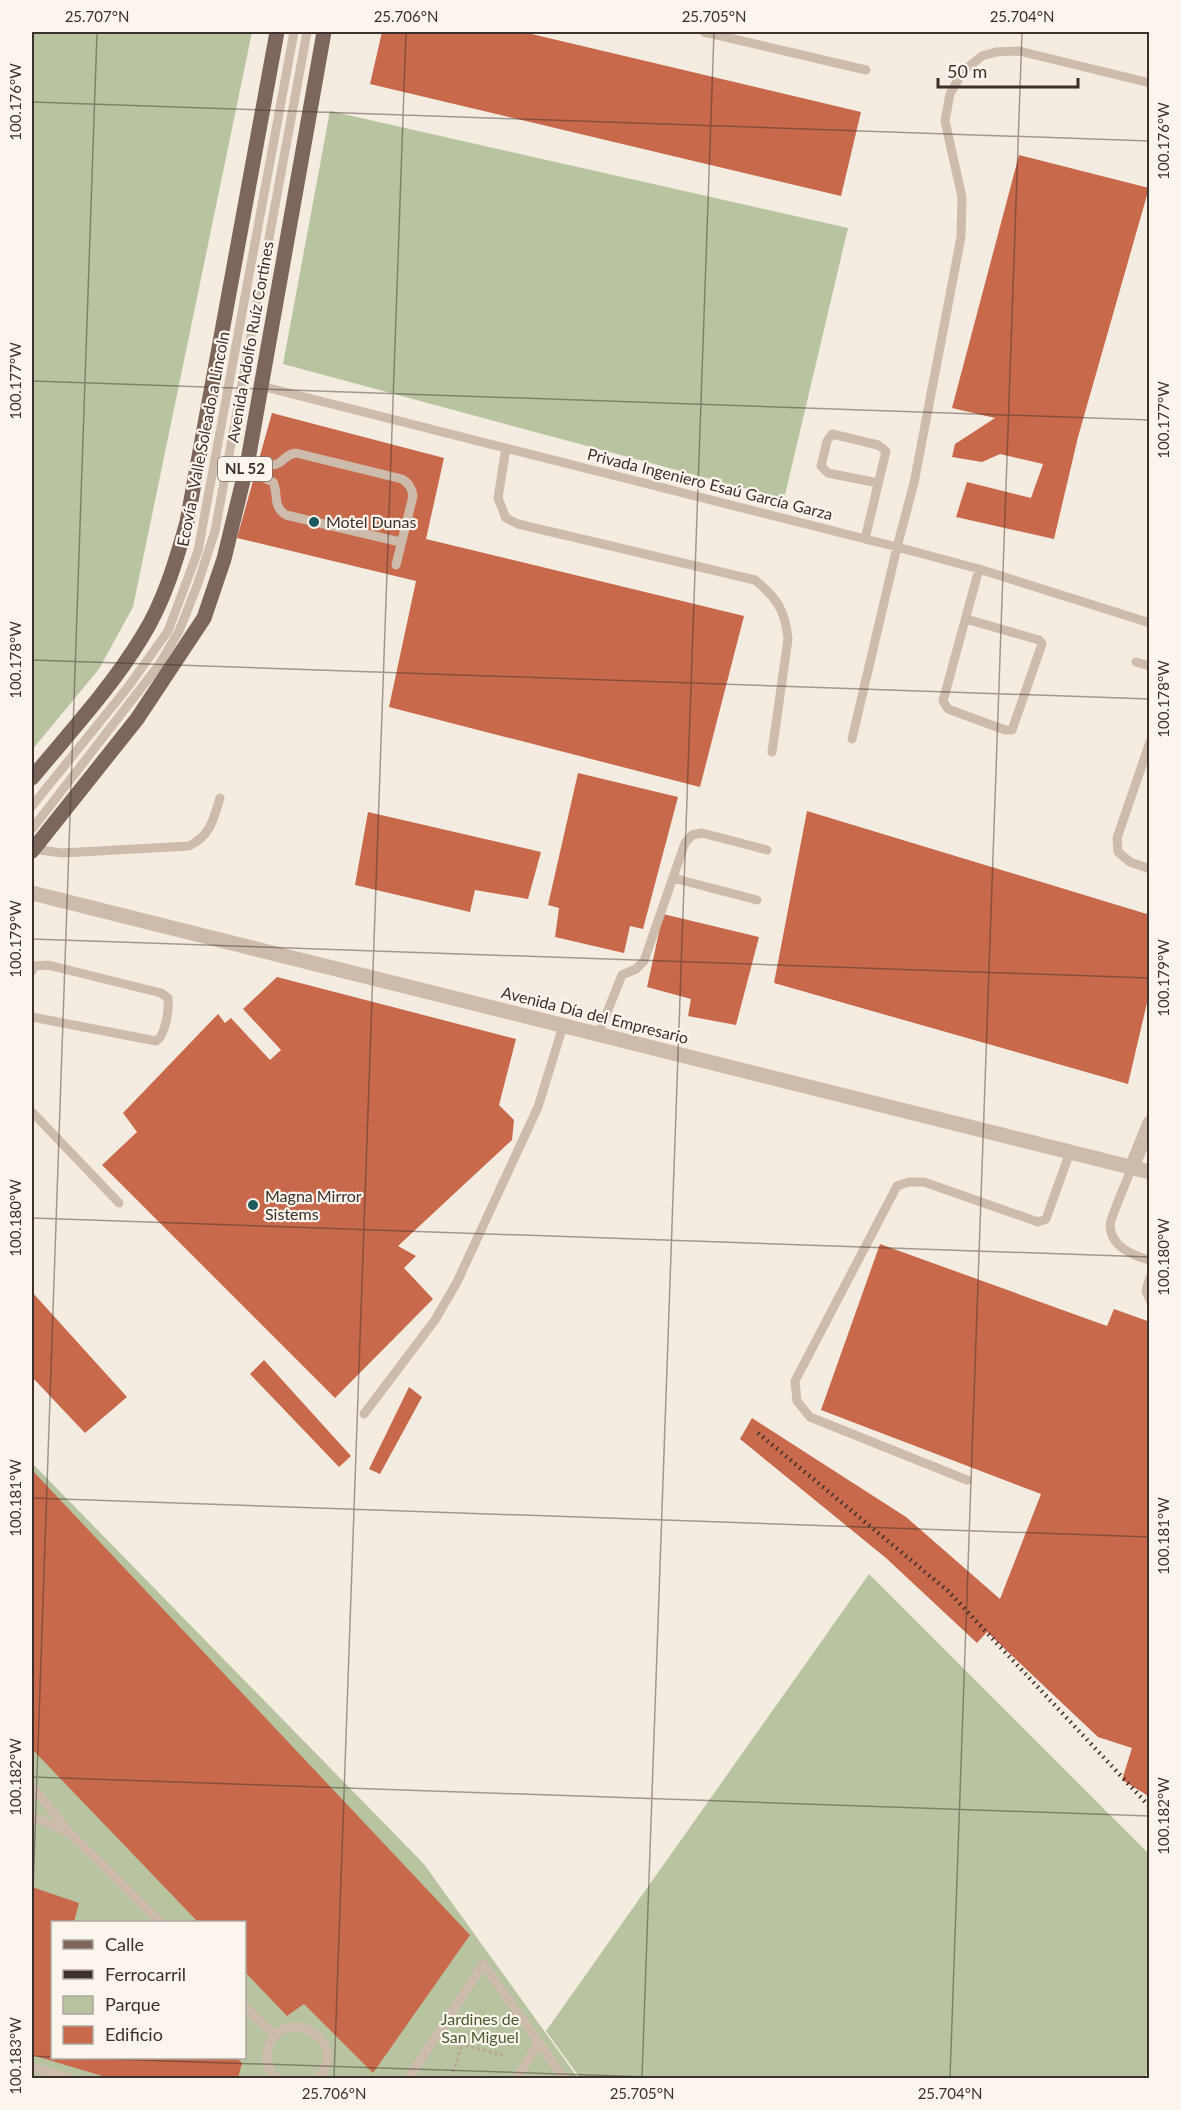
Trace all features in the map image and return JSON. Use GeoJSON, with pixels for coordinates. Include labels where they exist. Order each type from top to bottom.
{"type":"FeatureCollection","features":[{"type":"Feature","properties":{"kind":"main road","name":"Avenida Adolfo Ruíz Cortines"},"geometry":{"type":"LineString","coordinates":[[32,778],[110,684],[143,636],[164,592],[178,553],[187,522],[277,32]]}},
{"type":"Feature","properties":{"kind":"main road","name":"Avenida Adolfo Ruíz Cortines"},"geometry":{"type":"LineString","coordinates":[[32,850],[137,719],[204,618],[225,559],[246,466],[324,32]]}},
{"type":"Feature","properties":{"kind":"street","name":"Avenida Día del Empresario"},"geometry":{"type":"LineString","coordinates":[[32,894],[69,901],[1149,1172]]}},
{"type":"Feature","properties":{"kind":"street"},"geometry":{"type":"LineString","coordinates":[[1132,1167],[1149,1123]]}},
{"type":"Feature","properties":{"kind":"lane","name":"Ecovía - Valle Soleado a Lincoln"},"geometry":{"type":"LineString","coordinates":[[32,806],[128,687],[168,631],[198,550],[294,32]]}},
{"type":"Feature","properties":{"kind":"lane"},"geometry":{"type":"LineString","coordinates":[[32,829],[159,665],[179,631],[197,586],[215,531],[307,32]]}},
{"type":"Feature","properties":{"kind":"lane"},"geometry":{"type":"LineString","coordinates":[[704,32],[866,70]]}},
{"type":"Feature","properties":{"kind":"lane"},"geometry":{"type":"LineString","coordinates":[[852,739],[914,483],[961,237],[962,197],[945,121],[950,94],[963,71],[982,56],[996,52],[1019,51],[1149,83]]}},
{"type":"Feature","properties":{"kind":"lane","name":"Privada Ingeniero Esaú García Garza"},"geometry":{"type":"LineString","coordinates":[[261,386],[897,547],[979,569],[1149,623]]}},
{"type":"Feature","properties":{"kind":"lane"},"geometry":{"type":"LineString","coordinates":[[865,539],[886,451],[878,445],[832,434],[827,441],[821,466],[828,473],[878,483]]}},
{"type":"Feature","properties":{"kind":"lane"},"geometry":{"type":"LineString","coordinates":[[506,448],[498,498],[506,518],[518,524],[755,580],[771,593],[786,621],[788,639],[772,752]]}},
{"type":"Feature","properties":{"kind":"lane"},"geometry":{"type":"LineString","coordinates":[[246,466],[272,465],[280,462],[286,455],[296,453],[407,482],[412,489],[413,496],[396,565]]}},
{"type":"Feature","properties":{"kind":"lane"},"geometry":{"type":"LineString","coordinates":[[246,466],[273,483],[276,489],[277,507],[286,515],[400,542]]}},
{"type":"Feature","properties":{"kind":"lane"},"geometry":{"type":"LineString","coordinates":[[966,619],[1039,640],[1041,644],[1012,730],[1005,730],[948,709],[943,701],[979,569]]}},
{"type":"Feature","properties":{"kind":"lane"},"geometry":{"type":"LineString","coordinates":[[1136,662],[1149,666]]}},
{"type":"Feature","properties":{"kind":"lane"},"geometry":{"type":"LineString","coordinates":[[1149,742],[1117,838],[1118,852],[1130,862],[1149,869]]}},
{"type":"Feature","properties":{"kind":"lane"},"geometry":{"type":"LineString","coordinates":[[32,850],[62,853],[189,846],[201,841],[210,829],[220,798]]}},
{"type":"Feature","properties":{"kind":"lane"},"geometry":{"type":"LineString","coordinates":[[598,1035],[622,975],[636,969],[644,961],[685,843],[692,835],[702,833],[767,850]]}},
{"type":"Feature","properties":{"kind":"lane"},"geometry":{"type":"LineString","coordinates":[[672,878],[757,900]]}},
{"type":"Feature","properties":{"kind":"lane"},"geometry":{"type":"LineString","coordinates":[[32,971],[34,966],[48,965],[161,993],[168,998],[169,1003],[162,1035],[156,1041],[32,1017]]}},
{"type":"Feature","properties":{"kind":"lane"},"geometry":{"type":"LineString","coordinates":[[364,1414],[435,1320],[457,1282],[538,1107],[563,1026]]}},
{"type":"Feature","properties":{"kind":"lane"},"geometry":{"type":"LineString","coordinates":[[32,1112],[119,1203]]}},
{"type":"Feature","properties":{"kind":"lane"},"geometry":{"type":"LineString","coordinates":[[967,1480],[810,1417],[797,1401],[795,1382],[897,1186],[909,1182],[924,1182],[1038,1222],[1046,1219],[1051,1210],[1070,1152]]}},
{"type":"Feature","properties":{"kind":"lane"},"geometry":{"type":"LineString","coordinates":[[1132,1167],[1110,1225],[1116,1244],[1135,1256],[1149,1260]]}},
{"type":"Feature","properties":{"kind":"lane"},"geometry":{"type":"LineString","coordinates":[[1149,1277],[1146,1291],[1149,1300]]}},
{"type":"Feature","properties":{"kind":"lane"},"geometry":{"type":"LineString","coordinates":[[32,1786],[71,1834],[158,1921]]}},
{"type":"Feature","properties":{"kind":"lane"},"geometry":{"type":"LineString","coordinates":[[32,1816],[71,1834]]}},
{"type":"Feature","properties":{"kind":"lane"},"geometry":{"type":"LineString","coordinates":[[409,2079],[483,1964],[564,2079]]}},
{"type":"Feature","properties":{"kind":"lane"},"geometry":{"type":"LineString","coordinates":[[246,2008],[275,2036]]}},
{"type":"Feature","properties":{"kind":"lane"},"geometry":{"type":"LineString","coordinates":[[276,2079],[267,2064],[269,2045],[282,2030],[302,2027],[311,2030],[325,2045],[326,2065],[318,2079]]}},
{"type":"Feature","properties":{"kind":"lane"},"geometry":{"type":"LineString","coordinates":[[517,2079],[539,2042]]}},
{"type":"Feature","properties":{"kind":"lane"},"geometry":{"type":"LineString","coordinates":[[32,2067],[69,2079]]}},
{"type":"Feature","properties":{"kind":"path"},"geometry":{"type":"LineString","coordinates":[[446,2040],[506,2056]]}},
{"type":"Feature","properties":{"kind":"path"},"geometry":{"type":"LineString","coordinates":[[451,2079],[462,2043]]}},
{"type":"Feature","properties":{"kind":"green space"},"geometry":{"type":"Polygon","coordinates":[[[32,32],[252,32],[133,607],[99,669],[32,750],[32,32]]]}},
{"type":"Feature","properties":{"kind":"green space"},"geometry":{"type":"Polygon","coordinates":[[[330,111],[848,228],[784,499],[283,364],[330,111]]]}},
{"type":"Feature","properties":{"kind":"green space","name":"Jardines de San Miguel"},"geometry":{"type":"Polygon","coordinates":[[[32,1463],[424,1864],[578,2078],[32,2078],[32,1463]]]}},
{"type":"Feature","properties":{"kind":"green space"},"geometry":{"type":"Polygon","coordinates":[[[869,1574],[1149,1854],[1150,2066],[1145,2078],[580,2078],[546,2031],[869,1574]]]}},
{"type":"Feature","properties":{"kind":"building"},"geometry":{"type":"Polygon","coordinates":[[[382,32],[523,32],[861,112],[841,196],[370,84],[382,32]]]}},
{"type":"Feature","properties":{"kind":"building"},"geometry":{"type":"Polygon","coordinates":[[[1019,155],[1149,188],[1078,437],[1054,539],[956,517],[967,482],[1031,498],[1043,464],[1000,454],[982,462],[952,457],[955,444],[995,418],[952,408],[1019,155]]]}},
{"type":"Feature","properties":{"kind":"building"},"geometry":{"type":"Polygon","coordinates":[[[272,413],[444,458],[426,539],[744,616],[700,787],[389,707],[416,581],[237,538],[272,413]]]}},
{"type":"Feature","properties":{"kind":"building"},"geometry":{"type":"Polygon","coordinates":[[[578,773],[678,797],[643,929],[630,926],[624,953],[555,937],[559,908],[548,905],[578,773]]]}},
{"type":"Feature","properties":{"kind":"building"},"geometry":{"type":"Polygon","coordinates":[[[807,811],[1150,915],[1150,990],[1128,1084],[774,983],[807,811]]]}},
{"type":"Feature","properties":{"kind":"building"},"geometry":{"type":"Polygon","coordinates":[[[368,812],[541,852],[528,899],[475,890],[470,912],[355,885],[368,812]]]}},
{"type":"Feature","properties":{"kind":"building"},"geometry":{"type":"Polygon","coordinates":[[[663,914],[759,937],[736,1025],[688,1016],[691,999],[647,987],[663,914]]]}},
{"type":"Feature","properties":{"kind":"building"},"geometry":{"type":"Polygon","coordinates":[[[277,977],[516,1039],[499,1105],[514,1120],[512,1140],[398,1246],[416,1256],[404,1268],[433,1299],[335,1398],[102,1165],[137,1132],[123,1113],[218,1014],[225,1023],[231,1018],[270,1060],[281,1050],[243,1009],[277,977]]]}},
{"type":"Feature","properties":{"kind":"building"},"geometry":{"type":"Polygon","coordinates":[[[880,1244],[1107,1326],[1114,1309],[1150,1322],[1150,1797],[1122,1780],[1132,1748],[1098,1737],[987,1632],[977,1643],[886,1558],[740,1439],[752,1418],[906,1517],[1000,1599],[1041,1494],[821,1410],[880,1244]]]}},
{"type":"Feature","properties":{"kind":"building"},"geometry":{"type":"Polygon","coordinates":[[[32,1292],[127,1397],[85,1433],[32,1377],[32,1292]]]}},
{"type":"Feature","properties":{"kind":"building"},"geometry":{"type":"Polygon","coordinates":[[[264,1360],[351,1456],[339,1467],[250,1374],[264,1360]]]}},
{"type":"Feature","properties":{"kind":"building"},"geometry":{"type":"Polygon","coordinates":[[[409,1387],[422,1397],[380,1474],[369,1469],[409,1387]]]}},
{"type":"Feature","properties":{"kind":"building"},"geometry":{"type":"Polygon","coordinates":[[[32,1470],[470,1935],[373,2073],[304,2004],[287,2016],[246,1973],[246,1921],[197,1921],[32,1749],[32,1470]]]}},
{"type":"Feature","properties":{"kind":"building"},"geometry":{"type":"Polygon","coordinates":[[[32,1887],[79,1903],[74,1921],[51,1921],[51,2059],[238,2059],[242,2063],[238,2078],[109,2078],[32,2055],[32,1887]]]}},
{"type":"Feature","properties":{"kind":"railway"},"geometry":{"type":"LineString","coordinates":[[758,1433],[948,1591],[1150,1807]]}},
{"type":"Feature","properties":{"kind":"place","name":"Motel Dunas"},"geometry":{"type":"Point","coordinates":[314,522]}},
{"type":"Feature","properties":{"kind":"place","name":"Magna Mirror Sistems"},"geometry":{"type":"Point","coordinates":[253,1205]}}]}
